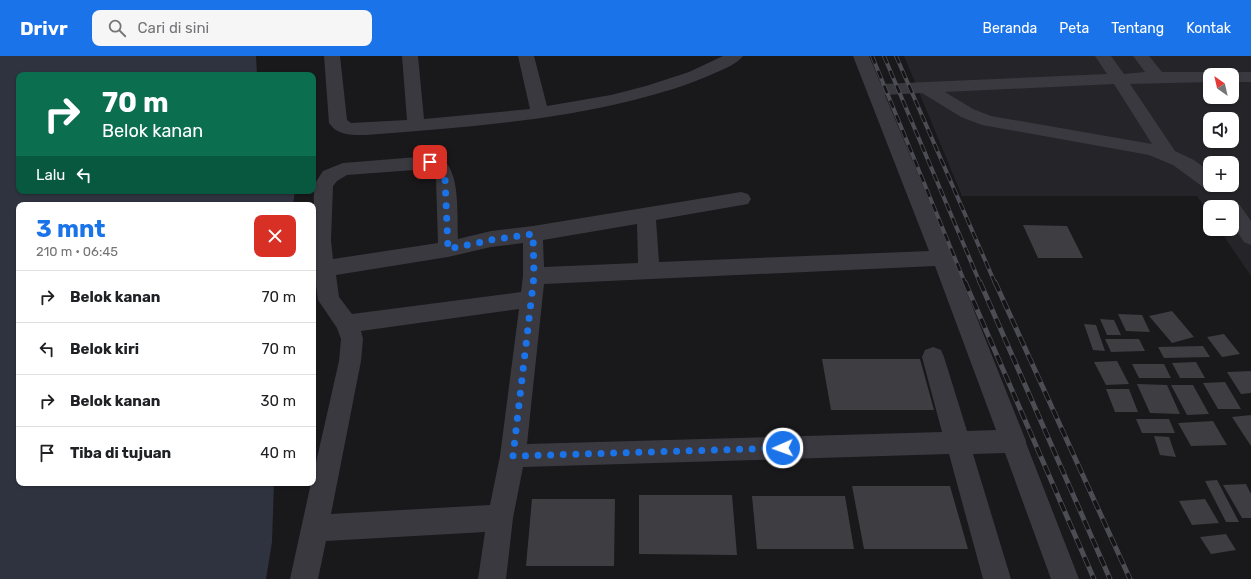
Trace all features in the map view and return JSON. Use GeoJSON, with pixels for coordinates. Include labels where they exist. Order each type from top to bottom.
{"type":"FeatureCollection","features":[{"type":"Feature","properties":{"kind":"street"},"geometry":{"type":"LineString","coordinates":[[332,56],[338,123],[347,128],[366,129],[416,126],[540,113],[620,98],[653,90],[690,78],[735,56]]}},
{"type":"Feature","properties":{"kind":"street"},"geometry":{"type":"LineString","coordinates":[[410,56],[416,126]]}},
{"type":"Feature","properties":{"kind":"street"},"geometry":{"type":"LineString","coordinates":[[526,56],[540,113]]}},
{"type":"Feature","properties":{"kind":"street"},"geometry":{"type":"LineString","coordinates":[[861,56],[1014,441],[1065,579]]}},
{"type":"Feature","properties":{"kind":"street"},"geometry":{"type":"LineString","coordinates":[[1103,56],[1168,154]]}},
{"type":"Feature","properties":{"kind":"street"},"geometry":{"type":"LineString","coordinates":[[1141,56],[1157,77]]}},
{"type":"Feature","properties":{"kind":"street"},"geometry":{"type":"LineString","coordinates":[[875,90],[927,89],[1157,77],[1203,77]]}},
{"type":"Feature","properties":{"kind":"street"},"geometry":{"type":"LineString","coordinates":[[1239,77],[1251,77]]}},
{"type":"Feature","properties":{"kind":"street"},"geometry":{"type":"LineString","coordinates":[[927,89],[967,114],[988,121],[1145,148],[1168,154],[1197,170],[1203,176]]}},
{"type":"Feature","properties":{"kind":"street"},"geometry":{"type":"LineString","coordinates":[[304,579],[350,361],[352,340],[347,324],[329,300],[320,240],[324,185],[330,176],[343,169],[430,162],[438,166],[443,171],[445,179],[448,249]]}},
{"type":"Feature","properties":{"kind":"street"},"geometry":{"type":"LineString","coordinates":[[324,269],[741,199]]}},
{"type":"Feature","properties":{"kind":"street"},"geometry":{"type":"LineString","coordinates":[[646,215],[649,271]]}},
{"type":"Feature","properties":{"kind":"street"},"geometry":{"type":"LineString","coordinates":[[1239,220],[1251,237]]}},
{"type":"Feature","properties":{"kind":"street"},"geometry":{"type":"LineString","coordinates":[[492,579],[500,518],[513,456],[534,276],[533,234]]}},
{"type":"Feature","properties":{"kind":"street"},"geometry":{"type":"LineString","coordinates":[[534,276],[942,258]]}},
{"type":"Feature","properties":{"kind":"street"},"geometry":{"type":"LineString","coordinates":[[347,324],[531,299]]}},
{"type":"Feature","properties":{"kind":"street"},"geometry":{"type":"LineString","coordinates":[[933,357],[997,579]]}},
{"type":"Feature","properties":{"kind":"street"},"geometry":{"type":"LineString","coordinates":[[513,456],[1014,441]]}},
{"type":"Feature","properties":{"kind":"street"},"geometry":{"type":"LineString","coordinates":[[314,528],[500,518]]}},
{"type":"Feature","properties":{"kind":"shaded area"},"geometry":{"type":"Polygon","coordinates":[[[904,56],[1251,56],[1251,276],[1224,236],[1239,236],[1239,200],[1203,200],[1203,205],[1197,196],[962,196],[904,56]]]}},
{"type":"Feature","properties":{"kind":"water"},"geometry":{"type":"Polygon","coordinates":[[[0,56],[256,56],[257,72],[16,72],[16,194],[295,194],[293,202],[16,202],[16,486],[274,486],[272,542],[266,579],[0,579],[0,56]]]}},
{"type":"Feature","properties":{"kind":"building"},"geometry":{"type":"Polygon","coordinates":[[[1023,225],[1067,226],[1083,258],[1038,258],[1023,225]]]}},
{"type":"Feature","properties":{"kind":"building"},"geometry":{"type":"Polygon","coordinates":[[[1172,311],[1194,337],[1172,343],[1149,316],[1172,311]]]}},
{"type":"Feature","properties":{"kind":"building"},"geometry":{"type":"Polygon","coordinates":[[[1118,314],[1142,315],[1150,332],[1126,331],[1118,314]]]}},
{"type":"Feature","properties":{"kind":"building"},"geometry":{"type":"Polygon","coordinates":[[[1100,319],[1114,320],[1121,335],[1107,335],[1100,319]]]}},
{"type":"Feature","properties":{"kind":"building"},"geometry":{"type":"Polygon","coordinates":[[[1084,324],[1096,325],[1105,351],[1093,350],[1084,324]]]}},
{"type":"Feature","properties":{"kind":"building"},"geometry":{"type":"Polygon","coordinates":[[[1224,334],[1240,354],[1222,357],[1207,337],[1224,334]]]}},
{"type":"Feature","properties":{"kind":"building"},"geometry":{"type":"Polygon","coordinates":[[[1105,339],[1139,339],[1145,351],[1111,352],[1105,339]]]}},
{"type":"Feature","properties":{"kind":"building"},"geometry":{"type":"Polygon","coordinates":[[[1203,346],[1210,357],[1164,358],[1158,347],[1203,346]]]}},
{"type":"Feature","properties":{"kind":"building"},"geometry":{"type":"Polygon","coordinates":[[[822,359],[920,359],[934,410],[831,410],[822,359]]]}},
{"type":"Feature","properties":{"kind":"building"},"geometry":{"type":"Polygon","coordinates":[[[1117,361],[1129,384],[1106,385],[1094,362],[1117,361]]]}},
{"type":"Feature","properties":{"kind":"building"},"geometry":{"type":"Polygon","coordinates":[[[1196,362],[1205,378],[1180,378],[1172,363],[1196,362]]]}},
{"type":"Feature","properties":{"kind":"building"},"geometry":{"type":"Polygon","coordinates":[[[1132,364],[1164,364],[1171,378],[1139,378],[1132,364]]]}},
{"type":"Feature","properties":{"kind":"building"},"geometry":{"type":"Polygon","coordinates":[[[1251,371],[1251,393],[1241,394],[1227,372],[1251,371]]]}},
{"type":"Feature","properties":{"kind":"building"},"geometry":{"type":"Polygon","coordinates":[[[1225,382],[1241,409],[1218,409],[1203,383],[1225,382]]]}},
{"type":"Feature","properties":{"kind":"building"},"geometry":{"type":"Polygon","coordinates":[[[1137,384],[1167,385],[1180,414],[1150,413],[1137,384]]]}},
{"type":"Feature","properties":{"kind":"building"},"geometry":{"type":"Polygon","coordinates":[[[1171,385],[1193,385],[1209,414],[1187,415],[1171,385]]]}},
{"type":"Feature","properties":{"kind":"building"},"geometry":{"type":"Polygon","coordinates":[[[1106,389],[1129,389],[1138,412],[1115,412],[1106,389]]]}},
{"type":"Feature","properties":{"kind":"building"},"geometry":{"type":"Polygon","coordinates":[[[1251,415],[1251,446],[1232,417],[1251,415]]]}},
{"type":"Feature","properties":{"kind":"building"},"geometry":{"type":"Polygon","coordinates":[[[1136,419],[1169,419],[1175,433],[1142,433],[1136,419]]]}},
{"type":"Feature","properties":{"kind":"building"},"geometry":{"type":"Polygon","coordinates":[[[1213,421],[1227,445],[1191,446],[1178,423],[1213,421]]]}},
{"type":"Feature","properties":{"kind":"building"},"geometry":{"type":"Polygon","coordinates":[[[1154,436],[1169,437],[1176,457],[1160,455],[1154,436]]]}},
{"type":"Feature","properties":{"kind":"building"},"geometry":{"type":"Polygon","coordinates":[[[1217,480],[1239,522],[1226,522],[1205,481],[1217,480]]]}},
{"type":"Feature","properties":{"kind":"building"},"geometry":{"type":"Polygon","coordinates":[[[1246,484],[1251,494],[1251,518],[1242,518],[1223,485],[1246,484]]]}},
{"type":"Feature","properties":{"kind":"building"},"geometry":{"type":"Polygon","coordinates":[[[852,486],[950,486],[968,549],[864,549],[852,486]]]}},
{"type":"Feature","properties":{"kind":"building"},"geometry":{"type":"Polygon","coordinates":[[[639,495],[732,495],[737,555],[639,554],[639,495]]]}},
{"type":"Feature","properties":{"kind":"building"},"geometry":{"type":"Polygon","coordinates":[[[752,496],[845,496],[854,549],[757,549],[752,496]]]}},
{"type":"Feature","properties":{"kind":"building"},"geometry":{"type":"Polygon","coordinates":[[[532,499],[615,499],[614,566],[526,566],[532,499]]]}},
{"type":"Feature","properties":{"kind":"building"},"geometry":{"type":"Polygon","coordinates":[[[1205,499],[1219,523],[1192,525],[1179,501],[1205,499]]]}},
{"type":"Feature","properties":{"kind":"building"},"geometry":{"type":"Polygon","coordinates":[[[1226,534],[1236,550],[1211,554],[1200,537],[1226,534]]]}},
{"type":"Feature","properties":{"kind":"railway"},"geometry":{"type":"LineString","coordinates":[[872,56],[965,283]]}},
{"type":"Feature","properties":{"kind":"railway"},"geometry":{"type":"LineString","coordinates":[[884,56],[980,283]]}},
{"type":"Feature","properties":{"kind":"railway"},"geometry":{"type":"LineString","coordinates":[[896,56],[995,283]]}},
{"type":"Feature","properties":{"kind":"railway"},"geometry":{"type":"LineString","coordinates":[[965,282],[1094,579]]}},
{"type":"Feature","properties":{"kind":"railway"},"geometry":{"type":"LineString","coordinates":[[980,282],[1110,579]]}},
{"type":"Feature","properties":{"kind":"railway"},"geometry":{"type":"LineString","coordinates":[[995,282],[1130,579]]}},
{"type":"Feature","properties":{"kind":"route"},"geometry":{"type":"LineString","coordinates":[[430,162],[438,166],[443,171],[445,179],[448,249],[491,240],[533,234],[534,276],[513,456],[783,448]]}}]}
